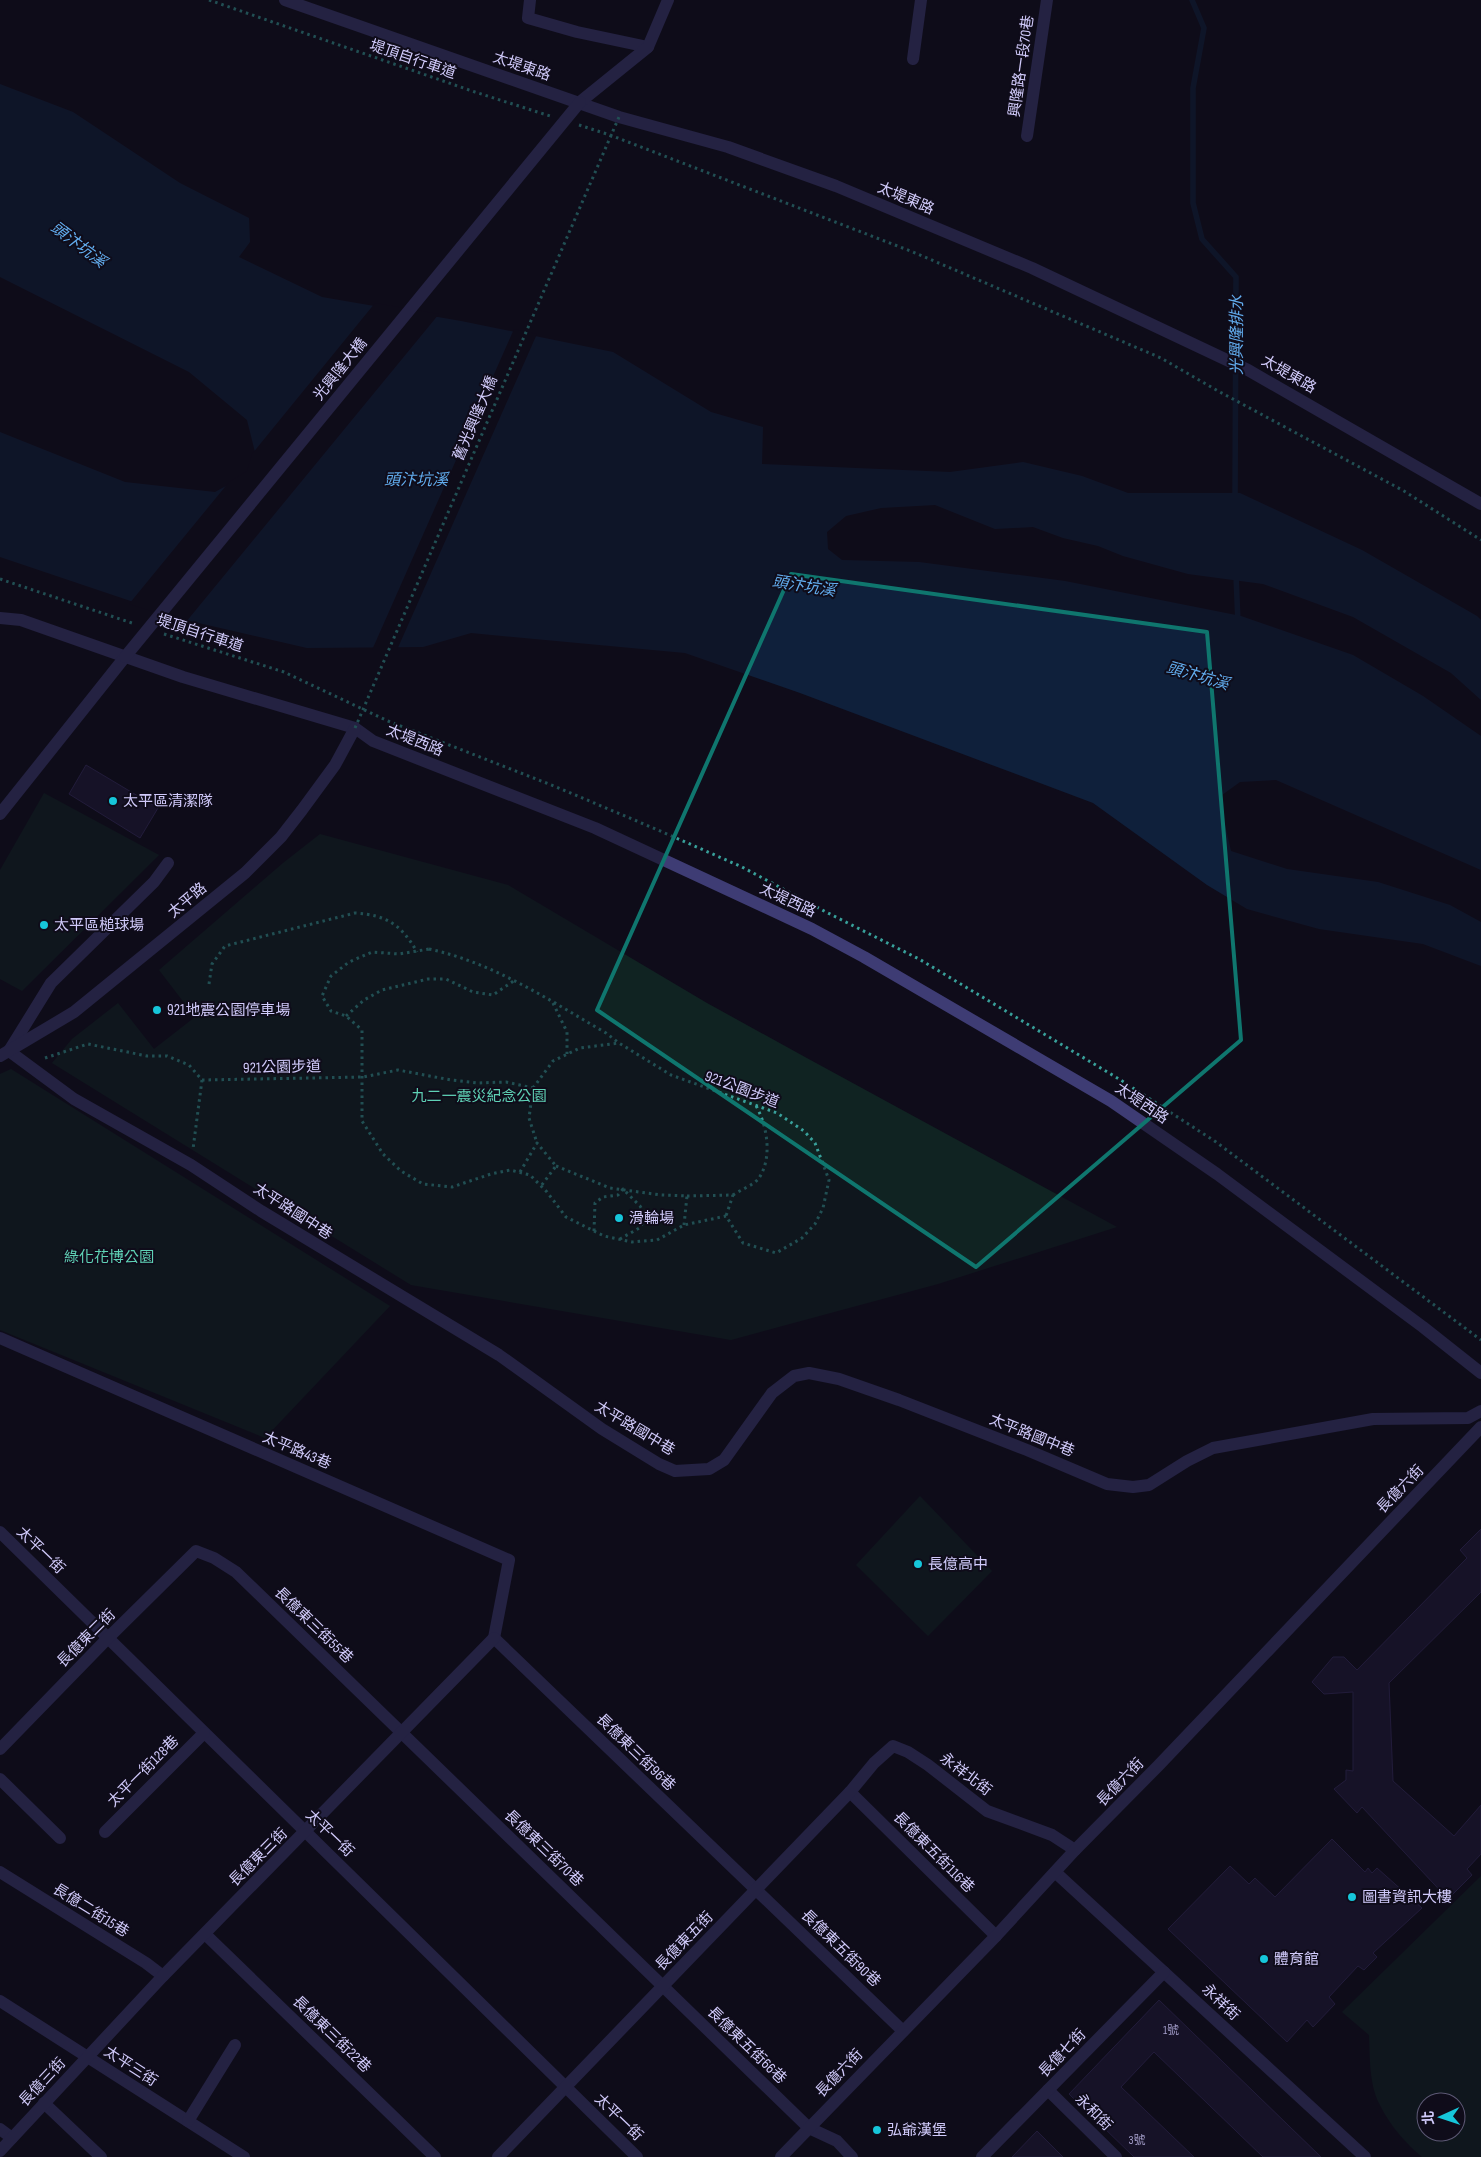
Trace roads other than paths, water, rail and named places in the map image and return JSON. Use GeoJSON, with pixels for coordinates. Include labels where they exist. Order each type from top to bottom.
{"type":"FeatureCollection","features":[{"type":"Feature","properties":{"kind":"street","name":"太堤東路"},"geometry":{"type":"LineString","coordinates":[[285,0],[619,117],[728,147],[836,186],[1032,268],[1248,370],[1354,429],[1481,504]]}},
{"type":"Feature","properties":{"kind":"street"},"geometry":{"type":"LineString","coordinates":[[530,0],[528,18],[577,32],[648,47],[668,0]]}},
{"type":"Feature","properties":{"kind":"street"},"geometry":{"type":"LineString","coordinates":[[913,59],[921,0]]}},
{"type":"Feature","properties":{"kind":"street","name":"興隆路一段70巷"},"geometry":{"type":"LineString","coordinates":[[1027,136],[1047,0]]}},
{"type":"Feature","properties":{"kind":"street","name":"光興隆大橋"},"geometry":{"type":"LineString","coordinates":[[125,657],[580,102],[648,47]]}},
{"type":"Feature","properties":{"kind":"street","name":"太堤西路"},"geometry":{"type":"LineString","coordinates":[[0,618],[21,620],[125,657],[355,728],[373,741],[595,828],[812,929],[1040,1058],[1111,1101],[1217,1174],[1423,1326],[1481,1373]]}},
{"type":"Feature","properties":{"kind":"street"},"geometry":{"type":"LineString","coordinates":[[0,814],[125,657]]}},
{"type":"Feature","properties":{"kind":"street","name":"太平路"},"geometry":{"type":"LineString","coordinates":[[5,1053],[74,1012],[245,873],[281,837],[302,810],[335,765],[355,728]]}},
{"type":"Feature","properties":{"kind":"street"},"geometry":{"type":"LineString","coordinates":[[5,1053],[51,983],[154,882],[168,863]]}},
{"type":"Feature","properties":{"kind":"street","name":"太平路國中巷"},"geometry":{"type":"LineString","coordinates":[[5,1053],[26,1064],[74,1099],[191,1164],[260,1211],[499,1354],[602,1429],[659,1464],[675,1471],[709,1469],[724,1460],[772,1393],[794,1376],[809,1373],[839,1379],[899,1400],[1107,1484],[1133,1487],[1149,1485],[1187,1461],[1213,1448],[1373,1420],[1468,1418],[1481,1411]]}},
{"type":"Feature","properties":{"kind":"street","name":"太平路43巷"},"geometry":{"type":"LineString","coordinates":[[0,1338],[509,1560],[494,1638]]}},
{"type":"Feature","properties":{"kind":"street","name":"長億六街"},"geometry":{"type":"LineString","coordinates":[[781,2157],[996,1936],[1075,1850],[1158,1766],[1481,1427]]}},
{"type":"Feature","properties":{"kind":"street","name":"太平一街"},"geometry":{"type":"LineString","coordinates":[[0,1532],[637,2157]]}},
{"type":"Feature","properties":{"kind":"street","name":"長億東二街"},"geometry":{"type":"LineString","coordinates":[[0,1749],[196,1551]]}},
{"type":"Feature","properties":{"kind":"street","name":"長億東三街55巷"},"geometry":{"type":"LineString","coordinates":[[196,1551],[214,1558],[236,1572],[402,1732]]}},
{"type":"Feature","properties":{"kind":"street","name":"長億東三街"},"geometry":{"type":"LineString","coordinates":[[87,2057],[163,1976],[494,1638]]}},
{"type":"Feature","properties":{"kind":"street","name":"長億東三街96巷"},"geometry":{"type":"LineString","coordinates":[[494,1638],[756,1889]]}},
{"type":"Feature","properties":{"kind":"street","name":"長億東三街70巷"},"geometry":{"type":"LineString","coordinates":[[402,1732],[663,1986]]}},
{"type":"Feature","properties":{"kind":"street","name":"太平一街128巷"},"geometry":{"type":"LineString","coordinates":[[105,1832],[204,1733]]}},
{"type":"Feature","properties":{"kind":"street","name":"永祥北街"},"geometry":{"type":"LineString","coordinates":[[893,1746],[908,1752],[928,1765],[987,1810],[1052,1835],[1075,1850]]}},
{"type":"Feature","properties":{"kind":"street","name":"長億東五街"},"geometry":{"type":"LineString","coordinates":[[498,2157],[893,1746]]}},
{"type":"Feature","properties":{"kind":"street"},"geometry":{"type":"LineString","coordinates":[[0,1779],[60,1838]]}},
{"type":"Feature","properties":{"kind":"street","name":"長億東五街116巷"},"geometry":{"type":"LineString","coordinates":[[850,1792],[996,1936]]}},
{"type":"Feature","properties":{"kind":"street","name":"長億二街15巷"},"geometry":{"type":"LineString","coordinates":[[0,1872],[146,1963],[163,1976]]}},
{"type":"Feature","properties":{"kind":"street","name":"永祥街"},"geometry":{"type":"LineString","coordinates":[[1055,1872],[1365,2157]]}},
{"type":"Feature","properties":{"kind":"street","name":"長億東五街90巷"},"geometry":{"type":"LineString","coordinates":[[756,1889],[903,2031]]}},
{"type":"Feature","properties":{"kind":"street","name":"長億東三街22巷"},"geometry":{"type":"LineString","coordinates":[[205,1934],[436,2157]]}},
{"type":"Feature","properties":{"kind":"street","name":"長億七街"},"geometry":{"type":"LineString","coordinates":[[982,2157],[1164,1972]]}},
{"type":"Feature","properties":{"kind":"street","name":"長億東五街66巷"},"geometry":{"type":"LineString","coordinates":[[663,1986],[809,2128],[836,2141],[852,2157]]}},
{"type":"Feature","properties":{"kind":"street","name":"太平三街"},"geometry":{"type":"LineString","coordinates":[[0,2001],[240,2156]]}},
{"type":"Feature","properties":{"kind":"street"},"geometry":{"type":"LineString","coordinates":[[188,2121],[236,2045]]}},
{"type":"Feature","properties":{"kind":"street","name":"長億三街"},"geometry":{"type":"LineString","coordinates":[[0,2151],[87,2057]]}},
{"type":"Feature","properties":{"kind":"street","name":"永和街"},"geometry":{"type":"LineString","coordinates":[[1048,2090],[1116,2157]]}},
{"type":"Feature","properties":{"kind":"street"},"geometry":{"type":"LineString","coordinates":[[44,2103],[101,2157]]}},
{"type":"Feature","properties":{"kind":"street"},"geometry":{"type":"LineString","coordinates":[[0,2129],[12,2138]]}},
{"type":"Feature","properties":{"kind":"water","name":"頭汴坑溪"},"geometry":{"type":"Polygon","coordinates":[[[0,84],[73,112],[180,183],[249,218],[250,242],[239,257],[322,297],[461,321],[613,352],[711,412],[763,427],[762,464],[950,472],[1023,462],[1082,476],[1128,493],[1240,493],[1362,550],[1477,616],[1481,620],[1481,700],[1451,673],[1353,617],[1263,584],[1188,574],[1123,556],[1098,546],[1063,538],[1033,527],[995,529],[935,505],[881,508],[846,516],[827,532],[828,549],[842,560],[919,562],[1065,581],[1241,616],[1353,655],[1423,696],[1481,736],[1481,870],[1276,780],[1240,782],[1222,795],[1223,816],[1231,851],[1287,869],[1378,882],[1450,905],[1481,922],[1481,966],[1423,944],[1319,929],[1247,909],[1207,885],[1093,803],[800,693],[685,653],[471,633],[423,647],[307,648],[190,621],[0,557],[0,432],[125,482],[215,492],[250,473],[255,452],[247,420],[189,372],[0,277],[0,84]]]}},
{"type":"Feature","properties":{"kind":"waterway","name":"光興隆排水"},"geometry":{"type":"LineString","coordinates":[[1192,0],[1204,28],[1193,88],[1193,203],[1202,239],[1236,277],[1235,500]]}},
{"type":"Feature","properties":{"kind":"waterway","name":"光興隆排水"},"geometry":{"type":"LineString","coordinates":[[1236,575],[1238,623]]}},
{"type":"Feature","properties":{"kind":"place","name":"太平區清潔隊"},"geometry":{"type":"Point","coordinates":[113,801]}},
{"type":"Feature","properties":{"kind":"place","name":"太平區槌球場"},"geometry":{"type":"Point","coordinates":[44,925]}},
{"type":"Feature","properties":{"kind":"place","name":"921地震公園停車場"},"geometry":{"type":"Point","coordinates":[157,1010]}},
{"type":"Feature","properties":{"kind":"place","name":"滑輪場"},"geometry":{"type":"Point","coordinates":[619,1218]}},
{"type":"Feature","properties":{"kind":"place","name":"長億高中"},"geometry":{"type":"Point","coordinates":[918,1564]}},
{"type":"Feature","properties":{"kind":"place","name":"圖書資訊大樓"},"geometry":{"type":"Point","coordinates":[1352,1897]}},
{"type":"Feature","properties":{"kind":"place","name":"體育館"},"geometry":{"type":"Point","coordinates":[1264,1959]}},
{"type":"Feature","properties":{"kind":"place","name":"弘爺漢堡"},"geometry":{"type":"Point","coordinates":[877,2130]}},
{"type":"Feature","properties":{"kind":"park label","name":"九二一震災紀念公園"},"geometry":{"type":"Point","coordinates":[479,1096]}},
{"type":"Feature","properties":{"kind":"park label","name":"綠化花博公園"},"geometry":{"type":"Point","coordinates":[109,1257]}}]}
